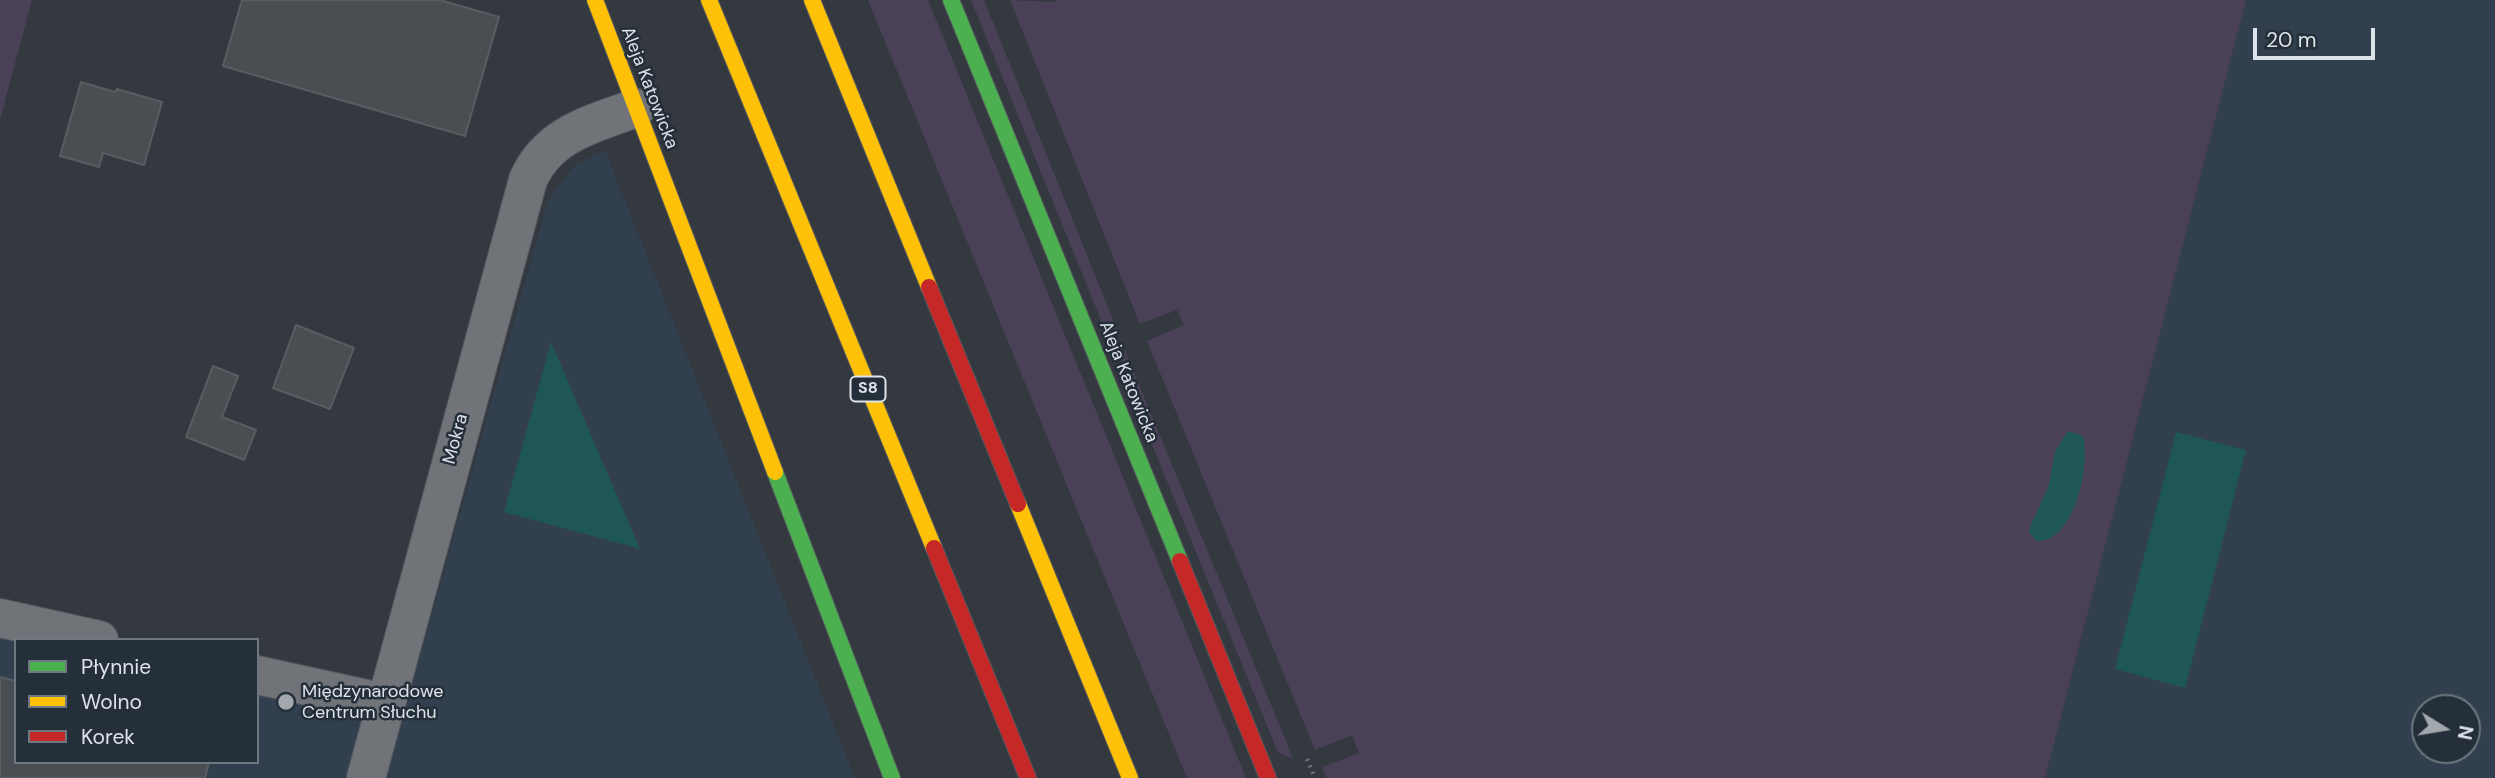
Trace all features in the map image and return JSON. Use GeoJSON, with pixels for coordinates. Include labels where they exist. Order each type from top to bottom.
{"type":"FeatureCollection","features":[{"type":"Feature","properties":{"kind":"main road","name":"Aleja Katowicka"},"geometry":{"type":"LineString","coordinates":[[595,0],[892,778]]}},
{"type":"Feature","properties":{"kind":"main road","name":"S8"},"geometry":{"type":"LineString","coordinates":[[709,0],[1028,778]]}},
{"type":"Feature","properties":{"kind":"main road"},"geometry":{"type":"LineString","coordinates":[[812,0],[1130,778]]}},
{"type":"Feature","properties":{"kind":"main road","name":"Aleja Katowicka"},"geometry":{"type":"LineString","coordinates":[[951,0],[1268,778]]}},
{"type":"Feature","properties":{"kind":"street","name":"Mokra"},"geometry":{"type":"LineString","coordinates":[[366,778],[528,180],[541,157],[561,138],[579,128],[636,108]]}},
{"type":"Feature","properties":{"kind":"street"},"geometry":{"type":"LineString","coordinates":[[0,618],[90,638]]}},
{"type":"Feature","properties":{"kind":"street"},"geometry":{"type":"LineString","coordinates":[[259,675],[385,703]]}},
{"type":"Feature","properties":{"kind":"shaded area"},"geometry":{"type":"Polygon","coordinates":[[[0,0],[32,0],[0,120],[0,0]]]}},
{"type":"Feature","properties":{"kind":"shaded area"},"geometry":{"type":"Polygon","coordinates":[[[868,0],[928,0],[1246,778],[1187,778],[868,0]]]}},
{"type":"Feature","properties":{"kind":"shaded area"},"geometry":{"type":"Polygon","coordinates":[[[971,0],[984,0],[1118,332],[1103,325],[971,0]]]}},
{"type":"Feature","properties":{"kind":"shaded area"},"geometry":{"type":"Polygon","coordinates":[[[1010,0],[2246,0],[2045,778],[1327,778],[1322,767],[1359,753],[1352,735],[1315,750],[1147,341],[1184,325],[1177,310],[1140,324],[1010,0]]]}},
{"type":"Feature","properties":{"kind":"shaded area"},"geometry":{"type":"Polygon","coordinates":[[[2246,0],[2495,0],[2495,778],[2045,778],[2246,0]]]}},
{"type":"Feature","properties":{"kind":"shaded area"},"geometry":{"type":"Polygon","coordinates":[[[605,150],[855,778],[386,778],[548,200],[574,166],[605,150]]]}},
{"type":"Feature","properties":{"kind":"shaded area"},"geometry":{"type":"Polygon","coordinates":[[[551,342],[640,549],[504,512],[551,342]]]}},
{"type":"Feature","properties":{"kind":"shaded area"},"geometry":{"type":"Polygon","coordinates":[[[1125,351],[1293,758],[1277,750],[1121,369],[1125,351]]]}},
{"type":"Feature","properties":{"kind":"shaded area"},"geometry":{"type":"Polygon","coordinates":[[[2068,431],[2083,436],[2085,449],[2082,482],[2077,500],[2061,530],[2050,538],[2037,541],[2029,533],[2030,527],[2049,485],[2055,451],[2068,431]]]}},
{"type":"Feature","properties":{"kind":"shaded area"},"geometry":{"type":"Polygon","coordinates":[[[2176,432],[2246,450],[2185,688],[2115,669],[2176,432]]]}},
{"type":"Feature","properties":{"kind":"shaded area","name":"Międzynarodowe Centrum Słuchu"},"geometry":{"type":"Polygon","coordinates":[[[0,631],[14,639],[14,764],[259,764],[259,689],[374,715],[357,778],[0,778],[0,631]]]}},
{"type":"Feature","properties":{"kind":"building"},"geometry":{"type":"Polygon","coordinates":[[[242,0],[440,0],[499,17],[465,136],[223,66],[242,0]]]}},
{"type":"Feature","properties":{"kind":"building"},"geometry":{"type":"Polygon","coordinates":[[[81,82],[162,102],[144,165],[103,153],[99,167],[60,156],[81,82]]]}},
{"type":"Feature","properties":{"kind":"building"},"geometry":{"type":"Polygon","coordinates":[[[296,325],[354,348],[330,409],[273,388],[296,325]]]}},
{"type":"Feature","properties":{"kind":"building"},"geometry":{"type":"Polygon","coordinates":[[[213,366],[238,376],[222,417],[256,430],[244,460],[186,437],[213,366]]]}},
{"type":"Feature","properties":{"kind":"building"},"geometry":{"type":"Polygon","coordinates":[[[0,677],[14,680],[14,764],[208,764],[205,778],[0,778],[0,677]]]}},
{"type":"Feature","properties":{"kind":"traffic: fast"},"geometry":{"type":"LineString","coordinates":[[951,0],[1180,561]]}},
{"type":"Feature","properties":{"kind":"traffic: fast"},"geometry":{"type":"LineString","coordinates":[[775,472],[892,778]]}},
{"type":"Feature","properties":{"kind":"traffic: slow"},"geometry":{"type":"LineString","coordinates":[[595,0],[775,472]]}},
{"type":"Feature","properties":{"kind":"traffic: slow"},"geometry":{"type":"LineString","coordinates":[[709,0],[934,548]]}},
{"type":"Feature","properties":{"kind":"traffic: slow"},"geometry":{"type":"LineString","coordinates":[[812,0],[929,287]]}},
{"type":"Feature","properties":{"kind":"traffic: slow"},"geometry":{"type":"LineString","coordinates":[[1018,504],[1130,778]]}},
{"type":"Feature","properties":{"kind":"traffic: jam"},"geometry":{"type":"LineString","coordinates":[[929,287],[1018,504]]}},
{"type":"Feature","properties":{"kind":"traffic: jam"},"geometry":{"type":"LineString","coordinates":[[934,548],[1028,778]]}},
{"type":"Feature","properties":{"kind":"traffic: jam"},"geometry":{"type":"LineString","coordinates":[[1180,561],[1268,778]]}},
{"type":"Feature","properties":{"kind":"place","name":"Międzynarodowe Centrum Słuchu"},"geometry":{"type":"Point","coordinates":[286,702]}}]}
